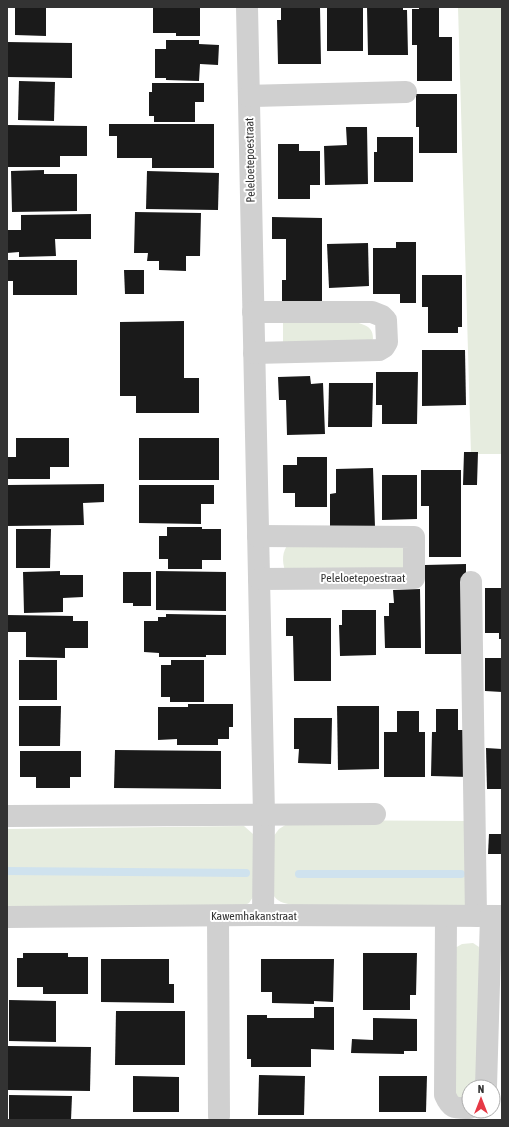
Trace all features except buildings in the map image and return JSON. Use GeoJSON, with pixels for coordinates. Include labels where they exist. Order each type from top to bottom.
{"type":"FeatureCollection","features":[{"type":"Feature","properties":{"kind":"street","name":"Peleloetepoestraat"},"geometry":{"type":"LineString","coordinates":[[247,7],[264,815],[263,916]]}},
{"type":"Feature","properties":{"kind":"street"},"geometry":{"type":"LineString","coordinates":[[249,96],[406,92]]}},
{"type":"Feature","properties":{"kind":"street"},"geometry":{"type":"LineString","coordinates":[[254,312],[372,312],[382,316],[386,320],[387,342],[384,347],[379,350],[254,353]]}},
{"type":"Feature","properties":{"kind":"street","name":"Peleloetepoestraat"},"geometry":{"type":"LineString","coordinates":[[258,536],[414,537],[414,578],[259,579]]}},
{"type":"Feature","properties":{"kind":"street"},"geometry":{"type":"LineString","coordinates":[[471,582],[490,916],[486,1079]]}},
{"type":"Feature","properties":{"kind":"street"},"geometry":{"type":"LineString","coordinates":[[7,816],[375,814]]}},
{"type":"Feature","properties":{"kind":"street"},"geometry":{"type":"LineString","coordinates":[[218,916],[219,1116]]}},
{"type":"Feature","properties":{"kind":"street"},"geometry":{"type":"LineString","coordinates":[[446,916],[445,1095],[448,1103],[455,1108],[461,1108]]}},
{"type":"Feature","properties":{"kind":"street","name":"Kawemhakanstraat"},"geometry":{"type":"LineString","coordinates":[[7,917],[490,916]]}},
{"type":"Feature","properties":{"kind":"shaded area"},"geometry":{"type":"Polygon","coordinates":[[[458,7],[502,7],[502,454],[471,454],[458,7]]]}},
{"type":"Feature","properties":{"kind":"shaded area"},"geometry":{"type":"Polygon","coordinates":[[[320,317],[352,321],[364,325],[370,329],[373,339],[369,343],[283,343],[283,322],[320,317]]]}},
{"type":"Feature","properties":{"kind":"shaded area"},"geometry":{"type":"Polygon","coordinates":[[[288,544],[408,548],[409,570],[285,571],[283,557],[288,544]]]}},
{"type":"Feature","properties":{"kind":"shaded area"},"geometry":{"type":"Polygon","coordinates":[[[298,820],[471,821],[470,905],[293,905],[281,902],[272,893],[273,837],[279,829],[298,820]]]}},
{"type":"Feature","properties":{"kind":"shaded area"},"geometry":{"type":"Polygon","coordinates":[[[244,826],[253,834],[253,897],[249,903],[243,906],[7,908],[7,829],[244,826]]]}},
{"type":"Feature","properties":{"kind":"shaded area"},"geometry":{"type":"Polygon","coordinates":[[[473,943],[479,947],[479,1079],[461,1079],[461,1104],[452,1102],[455,948],[462,944],[473,943]]]}},
{"type":"Feature","properties":{"kind":"waterway"},"geometry":{"type":"LineString","coordinates":[[7,871],[246,873]]}},
{"type":"Feature","properties":{"kind":"waterway"},"geometry":{"type":"LineString","coordinates":[[299,874],[461,874]]}}]}
